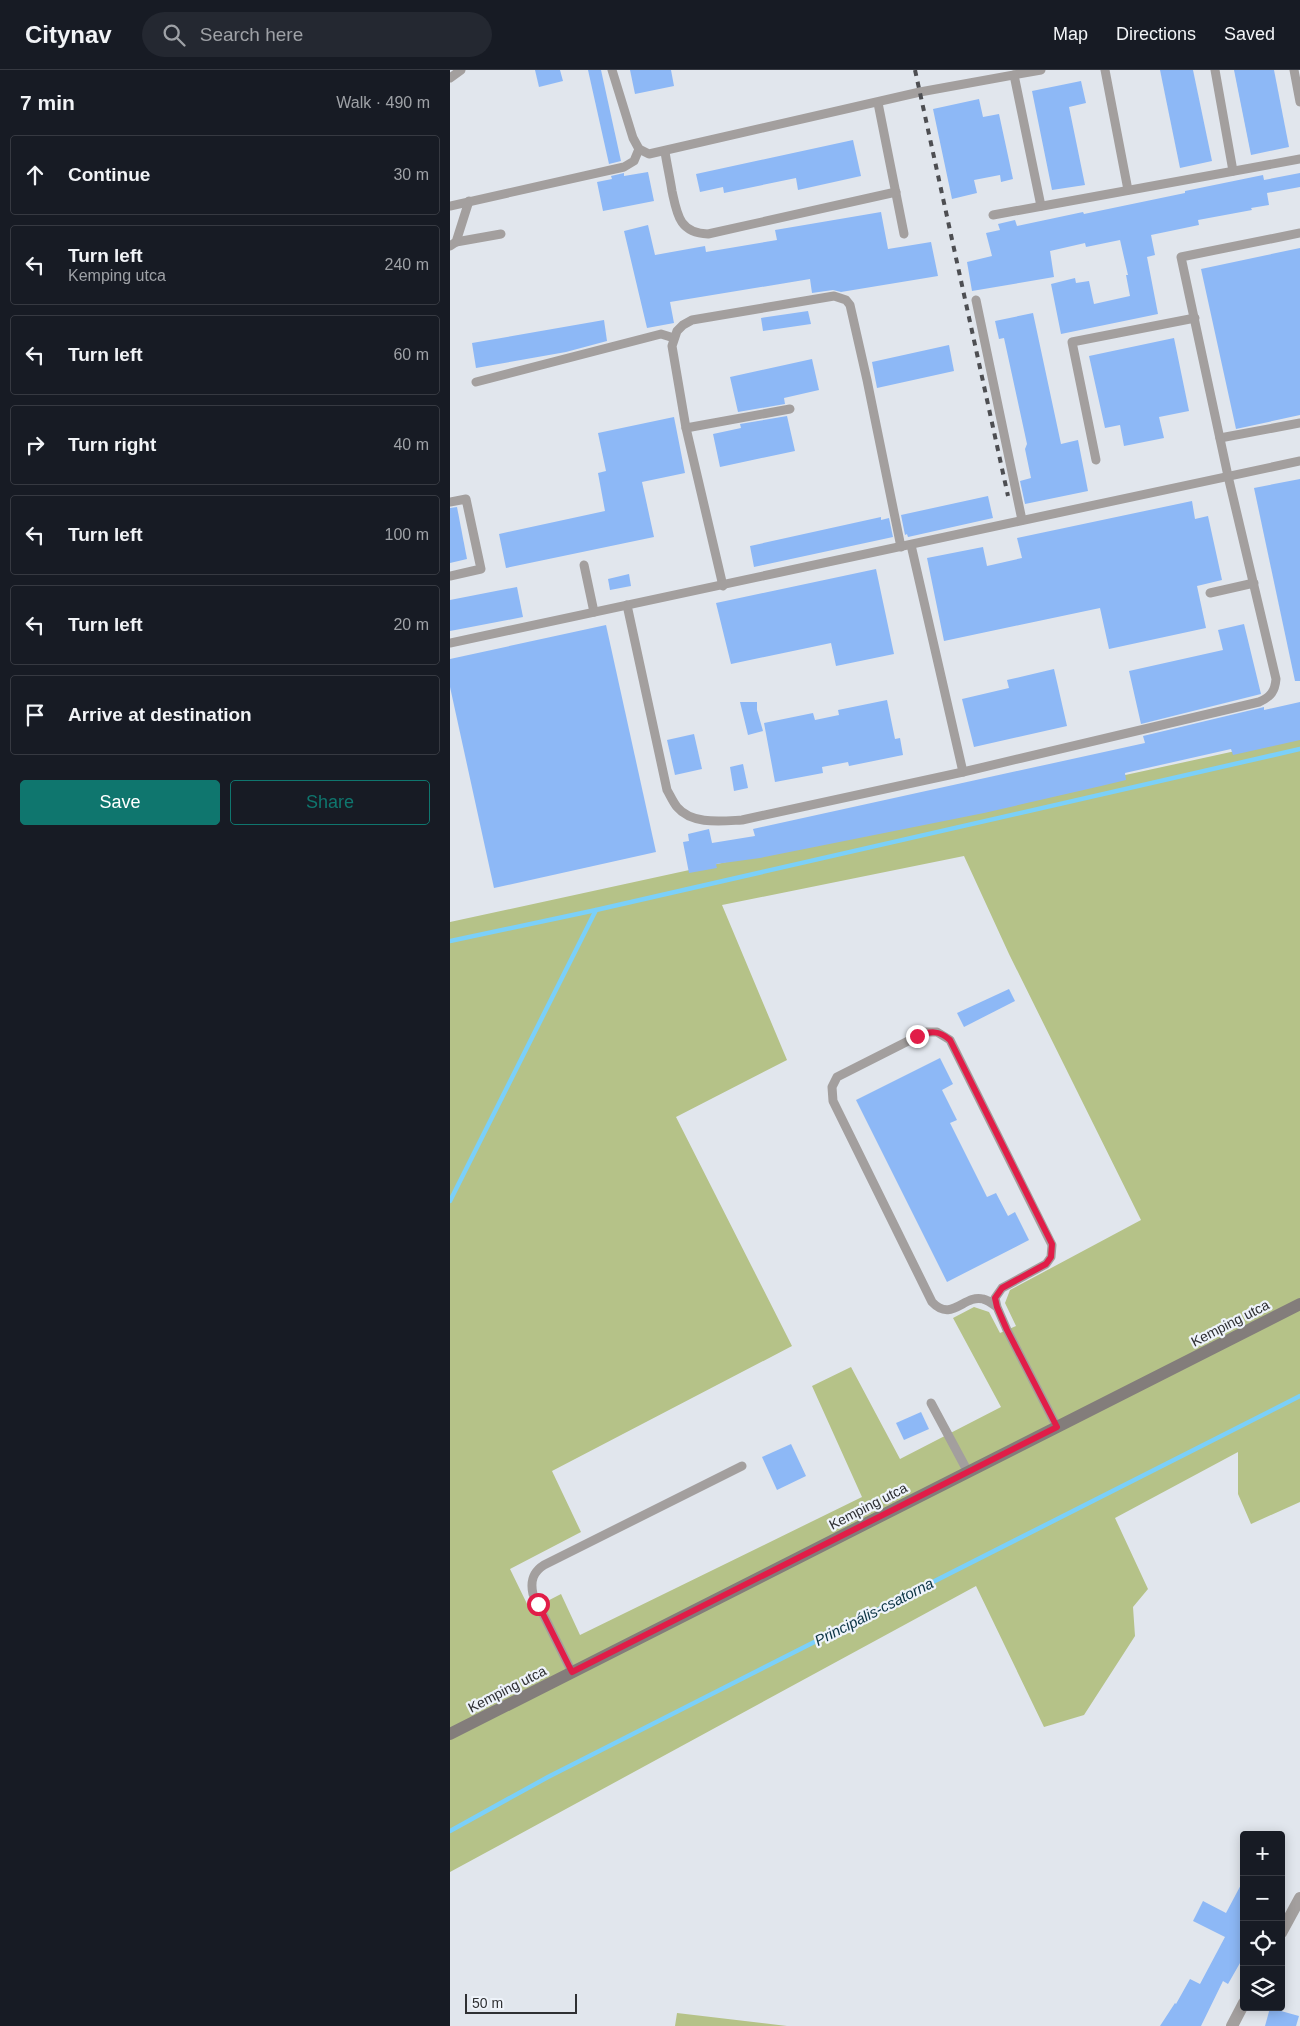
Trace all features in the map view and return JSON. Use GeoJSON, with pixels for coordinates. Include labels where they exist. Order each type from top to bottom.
{"type":"FeatureCollection","features":[{"type":"Feature","properties":{"kind":"main road","name":"Kemping utca"},"geometry":{"type":"LineString","coordinates":[[450,1734],[1300,1304]]}},
{"type":"Feature","properties":{"kind":"street"},"geometry":{"type":"LineString","coordinates":[[1285,1926],[1300,1898]]}},
{"type":"Feature","properties":{"kind":"street"},"geometry":{"type":"LineString","coordinates":[[1232,2026],[1240,2011]]}},
{"type":"Feature","properties":{"kind":"lane"},"geometry":{"type":"LineString","coordinates":[[450,78],[461,70]]}},
{"type":"Feature","properties":{"kind":"lane"},"geometry":{"type":"LineString","coordinates":[[612,70],[634,138],[639,149],[649,154],[920,92],[1041,70]]}},
{"type":"Feature","properties":{"kind":"lane"},"geometry":{"type":"LineString","coordinates":[[1106,70],[1128,190]]}},
{"type":"Feature","properties":{"kind":"lane"},"geometry":{"type":"LineString","coordinates":[[1214,70],[1233,171]]}},
{"type":"Feature","properties":{"kind":"lane"},"geometry":{"type":"LineString","coordinates":[[1294,70],[1300,102]]}},
{"type":"Feature","properties":{"kind":"lane"},"geometry":{"type":"LineString","coordinates":[[1014,75],[1041,206]]}},
{"type":"Feature","properties":{"kind":"lane"},"geometry":{"type":"LineString","coordinates":[[878,103],[904,234]]}},
{"type":"Feature","properties":{"kind":"lane"},"geometry":{"type":"LineString","coordinates":[[450,206],[601,174],[624,167],[634,161],[639,149]]}},
{"type":"Feature","properties":{"kind":"lane"},"geometry":{"type":"LineString","coordinates":[[664,152],[679,218],[687,228],[699,234],[708,234],[896,192]]}},
{"type":"Feature","properties":{"kind":"lane"},"geometry":{"type":"LineString","coordinates":[[993,214],[1300,159]]}},
{"type":"Feature","properties":{"kind":"lane"},"geometry":{"type":"LineString","coordinates":[[453,244],[469,201]]}},
{"type":"Feature","properties":{"kind":"lane"},"geometry":{"type":"LineString","coordinates":[[627,605],[667,790],[678,808],[693,818],[718,821],[742,820],[963,772],[1266,699],[1275,688],[1276,678],[1228,476],[1181,257],[1300,233]]}},
{"type":"Feature","properties":{"kind":"lane"},"geometry":{"type":"LineString","coordinates":[[453,244],[501,234]]}},
{"type":"Feature","properties":{"kind":"lane"},"geometry":{"type":"LineString","coordinates":[[723,586],[686,428],[672,346],[674,338],[683,324],[692,320],[834,296],[846,300],[850,306],[867,380],[901,547]]}},
{"type":"Feature","properties":{"kind":"lane"},"geometry":{"type":"LineString","coordinates":[[976,300],[1022,520]]}},
{"type":"Feature","properties":{"kind":"lane"},"geometry":{"type":"LineString","coordinates":[[1096,460],[1072,342],[1195,318]]}},
{"type":"Feature","properties":{"kind":"lane"},"geometry":{"type":"LineString","coordinates":[[476,382],[661,334],[674,338]]}},
{"type":"Feature","properties":{"kind":"lane"},"geometry":{"type":"LineString","coordinates":[[686,428],[790,409]]}},
{"type":"Feature","properties":{"kind":"lane"},"geometry":{"type":"LineString","coordinates":[[1220,438],[1300,423]]}},
{"type":"Feature","properties":{"kind":"lane"},"geometry":{"type":"LineString","coordinates":[[450,643],[1300,461]]}},
{"type":"Feature","properties":{"kind":"lane"},"geometry":{"type":"LineString","coordinates":[[450,502],[466,499],[481,569],[450,576]]}},
{"type":"Feature","properties":{"kind":"lane"},"geometry":{"type":"LineString","coordinates":[[911,545],[963,772]]}},
{"type":"Feature","properties":{"kind":"lane"},"geometry":{"type":"LineString","coordinates":[[584,565],[594,612]]}},
{"type":"Feature","properties":{"kind":"lane"},"geometry":{"type":"LineString","coordinates":[[1210,593],[1254,583]]}},
{"type":"Feature","properties":{"kind":"lane"},"geometry":{"type":"LineString","coordinates":[[997,1307],[983,1299],[974,1300],[949,1310],[939,1308],[932,1302],[833,1101],[832,1088],[838,1076],[926,1032],[937,1032],[950,1040],[1052,1244],[1051,1257],[1046,1264],[998,1291],[995,1298],[997,1307],[1057,1427]]}},
{"type":"Feature","properties":{"kind":"lane"},"geometry":{"type":"LineString","coordinates":[[931,1403],[968,1472]]}},
{"type":"Feature","properties":{"kind":"lane"},"geometry":{"type":"LineString","coordinates":[[572,1672],[533,1594],[531,1582],[536,1573],[544,1565],[742,1466]]}},
{"type":"Feature","properties":{"kind":"green space"},"geometry":{"type":"Polygon","coordinates":[[[1300,737],[1300,1502],[1251,1524],[1238,1494],[1238,1452],[1115,1518],[1148,1589],[1133,1607],[1135,1636],[1084,1715],[1044,1727],[976,1586],[450,1872],[450,922],[1300,737]],[[964,856],[722,905],[787,1060],[676,1117],[792,1346],[552,1471],[581,1532],[510,1569],[530,1610],[561,1594],[580,1635],[862,1497],[812,1386],[851,1367],[900,1459],[1001,1407],[953,1318],[974,1307],[989,1312],[1000,1333],[1016,1326],[1005,1303],[1010,1290],[1141,1220],[1009,954],[964,856]]]}},
{"type":"Feature","properties":{"kind":"green space"},"geometry":{"type":"Polygon","coordinates":[[[677,2013],[787,2026],[675,2026],[677,2013]]]}},
{"type":"Feature","properties":{"kind":"building"},"geometry":{"type":"Polygon","coordinates":[[[535,70],[560,70],[563,81],[539,87],[535,70]]]}},
{"type":"Feature","properties":{"kind":"building"},"geometry":{"type":"Polygon","coordinates":[[[588,70],[601,70],[621,161],[609,164],[588,70]]]}},
{"type":"Feature","properties":{"kind":"building"},"geometry":{"type":"Polygon","coordinates":[[[630,70],[671,70],[674,86],[635,94],[630,70]]]}},
{"type":"Feature","properties":{"kind":"building"},"geometry":{"type":"Polygon","coordinates":[[[1160,70],[1193,70],[1212,161],[1180,168],[1160,70]]]}},
{"type":"Feature","properties":{"kind":"building"},"geometry":{"type":"Polygon","coordinates":[[[1234,70],[1274,70],[1289,147],[1251,155],[1234,70]]]}},
{"type":"Feature","properties":{"kind":"building"},"geometry":{"type":"Polygon","coordinates":[[[1081,81],[1086,103],[1069,107],[1085,185],[1052,190],[1032,91],[1081,81]]]}},
{"type":"Feature","properties":{"kind":"building"},"geometry":{"type":"Polygon","coordinates":[[[979,99],[983,117],[999,114],[1013,179],[1001,182],[1000,175],[974,180],[977,193],[952,199],[933,109],[979,99]]]}},
{"type":"Feature","properties":{"kind":"building"},"geometry":{"type":"Polygon","coordinates":[[[853,140],[861,176],[798,190],[796,178],[724,193],[723,187],[700,192],[696,174],[853,140]]]}},
{"type":"Feature","properties":{"kind":"building"},"geometry":{"type":"Polygon","coordinates":[[[648,172],[654,201],[603,211],[597,182],[612,179],[611,176],[624,173],[624,176],[648,172]]]}},
{"type":"Feature","properties":{"kind":"building"},"geometry":{"type":"Polygon","coordinates":[[[1300,173],[1300,187],[1267,193],[1269,205],[1198,220],[1199,225],[1151,235],[1155,255],[1147,257],[1158,314],[1061,334],[1051,284],[1075,278],[1076,283],[1089,281],[1094,304],[1130,296],[1126,275],[1128,275],[1120,240],[1086,247],[1085,243],[1050,251],[1054,277],[972,291],[967,262],[992,256],[986,233],[1000,230],[998,224],[1015,220],[1017,226],[1083,212],[1084,214],[1263,175],[1264,180],[1300,173]]]}},
{"type":"Feature","properties":{"kind":"building"},"geometry":{"type":"Polygon","coordinates":[[[881,212],[888,249],[931,242],[938,276],[841,292],[833,290],[812,293],[810,279],[670,302],[674,323],[647,328],[624,231],[648,225],[655,255],[705,246],[706,252],[777,240],[775,230],[881,212]]]}},
{"type":"Feature","properties":{"kind":"building"},"geometry":{"type":"Polygon","coordinates":[[[1300,248],[1300,415],[1236,429],[1201,269],[1300,248]]]}},
{"type":"Feature","properties":{"kind":"building"},"geometry":{"type":"Polygon","coordinates":[[[808,311],[811,324],[763,331],[761,318],[808,311]]]}},
{"type":"Feature","properties":{"kind":"building"},"geometry":{"type":"Polygon","coordinates":[[[1033,313],[1061,444],[1078,440],[1088,491],[1025,504],[1020,481],[1031,478],[1025,449],[1027,444],[1004,338],[999,339],[995,321],[1033,313]]]}},
{"type":"Feature","properties":{"kind":"building"},"geometry":{"type":"Polygon","coordinates":[[[604,320],[607,341],[566,352],[476,368],[472,343],[604,320]]]}},
{"type":"Feature","properties":{"kind":"building"},"geometry":{"type":"Polygon","coordinates":[[[1174,338],[1189,411],[1159,417],[1164,438],[1124,446],[1120,425],[1105,428],[1089,356],[1174,338]]]}},
{"type":"Feature","properties":{"kind":"building"},"geometry":{"type":"Polygon","coordinates":[[[949,345],[954,371],[877,388],[872,362],[949,345]]]}},
{"type":"Feature","properties":{"kind":"building"},"geometry":{"type":"Polygon","coordinates":[[[812,359],[819,390],[784,398],[785,404],[738,412],[730,377],[812,359]]]}},
{"type":"Feature","properties":{"kind":"building"},"geometry":{"type":"Polygon","coordinates":[[[787,416],[795,451],[720,467],[713,434],[741,428],[740,424],[787,416]]]}},
{"type":"Feature","properties":{"kind":"building"},"geometry":{"type":"Polygon","coordinates":[[[674,417],[685,473],[642,482],[654,537],[506,568],[499,534],[605,511],[598,473],[606,471],[598,433],[674,417]]]}},
{"type":"Feature","properties":{"kind":"building"},"geometry":{"type":"Polygon","coordinates":[[[1300,479],[1300,681],[1295,681],[1254,488],[1300,479]]]}},
{"type":"Feature","properties":{"kind":"building"},"geometry":{"type":"Polygon","coordinates":[[[988,496],[993,518],[908,537],[907,534],[905,535],[901,515],[988,496]]]}},
{"type":"Feature","properties":{"kind":"building"},"geometry":{"type":"Polygon","coordinates":[[[1192,501],[1195,519],[1208,516],[1222,580],[1197,586],[1206,628],[1109,649],[1100,608],[944,641],[927,558],[983,547],[987,566],[1022,558],[1017,538],[1192,501]]]}},
{"type":"Feature","properties":{"kind":"building"},"geometry":{"type":"Polygon","coordinates":[[[457,507],[467,559],[450,563],[450,508],[457,507]]]}},
{"type":"Feature","properties":{"kind":"building"},"geometry":{"type":"Polygon","coordinates":[[[881,517],[881,520],[889,518],[893,537],[754,567],[750,546],[881,517]]]}},
{"type":"Feature","properties":{"kind":"building"},"geometry":{"type":"Polygon","coordinates":[[[876,569],[894,654],[836,666],[831,643],[731,664],[716,603],[876,569]]]}},
{"type":"Feature","properties":{"kind":"building"},"geometry":{"type":"Polygon","coordinates":[[[629,574],[631,586],[610,590],[608,579],[629,574]]]}},
{"type":"Feature","properties":{"kind":"building"},"geometry":{"type":"Polygon","coordinates":[[[517,587],[523,617],[450,631],[450,600],[517,587]]]}},
{"type":"Feature","properties":{"kind":"building"},"geometry":{"type":"Polygon","coordinates":[[[1244,624],[1261,694],[1141,724],[1129,671],[1223,650],[1218,630],[1244,624]]]}},
{"type":"Feature","properties":{"kind":"building"},"geometry":{"type":"Polygon","coordinates":[[[606,625],[656,852],[494,888],[450,687],[450,659],[606,625]]]}},
{"type":"Feature","properties":{"kind":"building"},"geometry":{"type":"Polygon","coordinates":[[[1054,669],[1067,726],[974,747],[962,699],[1009,688],[1007,680],[1054,669]]]}},
{"type":"Feature","properties":{"kind":"building"},"geometry":{"type":"Polygon","coordinates":[[[887,700],[895,739],[900,738],[903,755],[849,766],[848,762],[822,767],[823,773],[775,782],[764,723],[813,713],[815,720],[839,715],[838,710],[887,700]]]}},
{"type":"Feature","properties":{"kind":"building"},"geometry":{"type":"Polygon","coordinates":[[[740,702],[757,702],[757,710],[763,731],[748,735],[740,702]]]}},
{"type":"Feature","properties":{"kind":"building"},"geometry":{"type":"Polygon","coordinates":[[[1300,702],[1300,740],[1233,755],[1231,749],[1125,773],[1126,780],[984,813],[760,858],[716,864],[717,868],[689,873],[683,842],[689,841],[688,834],[709,829],[712,843],[755,836],[753,829],[1145,743],[1143,736],[1264,707],[1264,710],[1300,702]]]}},
{"type":"Feature","properties":{"kind":"building"},"geometry":{"type":"Polygon","coordinates":[[[694,734],[702,769],[675,775],[667,740],[694,734]]]}},
{"type":"Feature","properties":{"kind":"building"},"geometry":{"type":"Polygon","coordinates":[[[743,764],[748,788],[734,791],[730,767],[743,764]]]}},
{"type":"Feature","properties":{"kind":"building"},"geometry":{"type":"Polygon","coordinates":[[[1009,989],[1015,1001],[964,1027],[957,1013],[1009,989]]]}},
{"type":"Feature","properties":{"kind":"building"},"geometry":{"type":"Polygon","coordinates":[[[940,1058],[953,1084],[942,1090],[957,1120],[950,1123],[987,1197],[996,1193],[1008,1216],[1015,1212],[1029,1240],[947,1282],[856,1100],[940,1058]]]}},
{"type":"Feature","properties":{"kind":"building"},"geometry":{"type":"Polygon","coordinates":[[[921,1412],[929,1429],[904,1440],[896,1423],[921,1412]]]}},
{"type":"Feature","properties":{"kind":"building"},"geometry":{"type":"Polygon","coordinates":[[[791,1444],[806,1476],[777,1490],[762,1457],[791,1444]]]}},
{"type":"Feature","properties":{"kind":"building"},"geometry":{"type":"Polygon","coordinates":[[[1240,1887],[1240,1963],[1228,1984],[1223,1981],[1201,2026],[1160,2026],[1176,2004],[1190,1979],[1200,1984],[1225,1937],[1193,1921],[1203,1901],[1226,1913],[1240,1887]]]}},
{"type":"Feature","properties":{"kind":"building"},"geometry":{"type":"Polygon","coordinates":[[[1269,2011],[1281,2011],[1299,2016],[1296,2026],[1265,2026],[1269,2011]]]}},
{"type":"Feature","properties":{"kind":"waterway"},"geometry":{"type":"LineString","coordinates":[[450,941],[596,910],[1300,749]]}},
{"type":"Feature","properties":{"kind":"waterway"},"geometry":{"type":"LineString","coordinates":[[450,1201],[596,910]]}},
{"type":"Feature","properties":{"kind":"waterway","name":"Principális-csatorna"},"geometry":{"type":"LineString","coordinates":[[450,1831],[548,1777],[1300,1396]]}},
{"type":"Feature","properties":{"kind":"railway"},"geometry":{"type":"LineString","coordinates":[[915,70],[1008,496]]}},
{"type":"Feature","properties":{"kind":"route"},"geometry":{"type":"LineString","coordinates":[[538,1604],[572,1672],[1057,1427],[995,1303],[998,1291],[1046,1264],[1051,1257],[1052,1244],[950,1040],[942,1033],[932,1031],[917,1036]]}}]}
